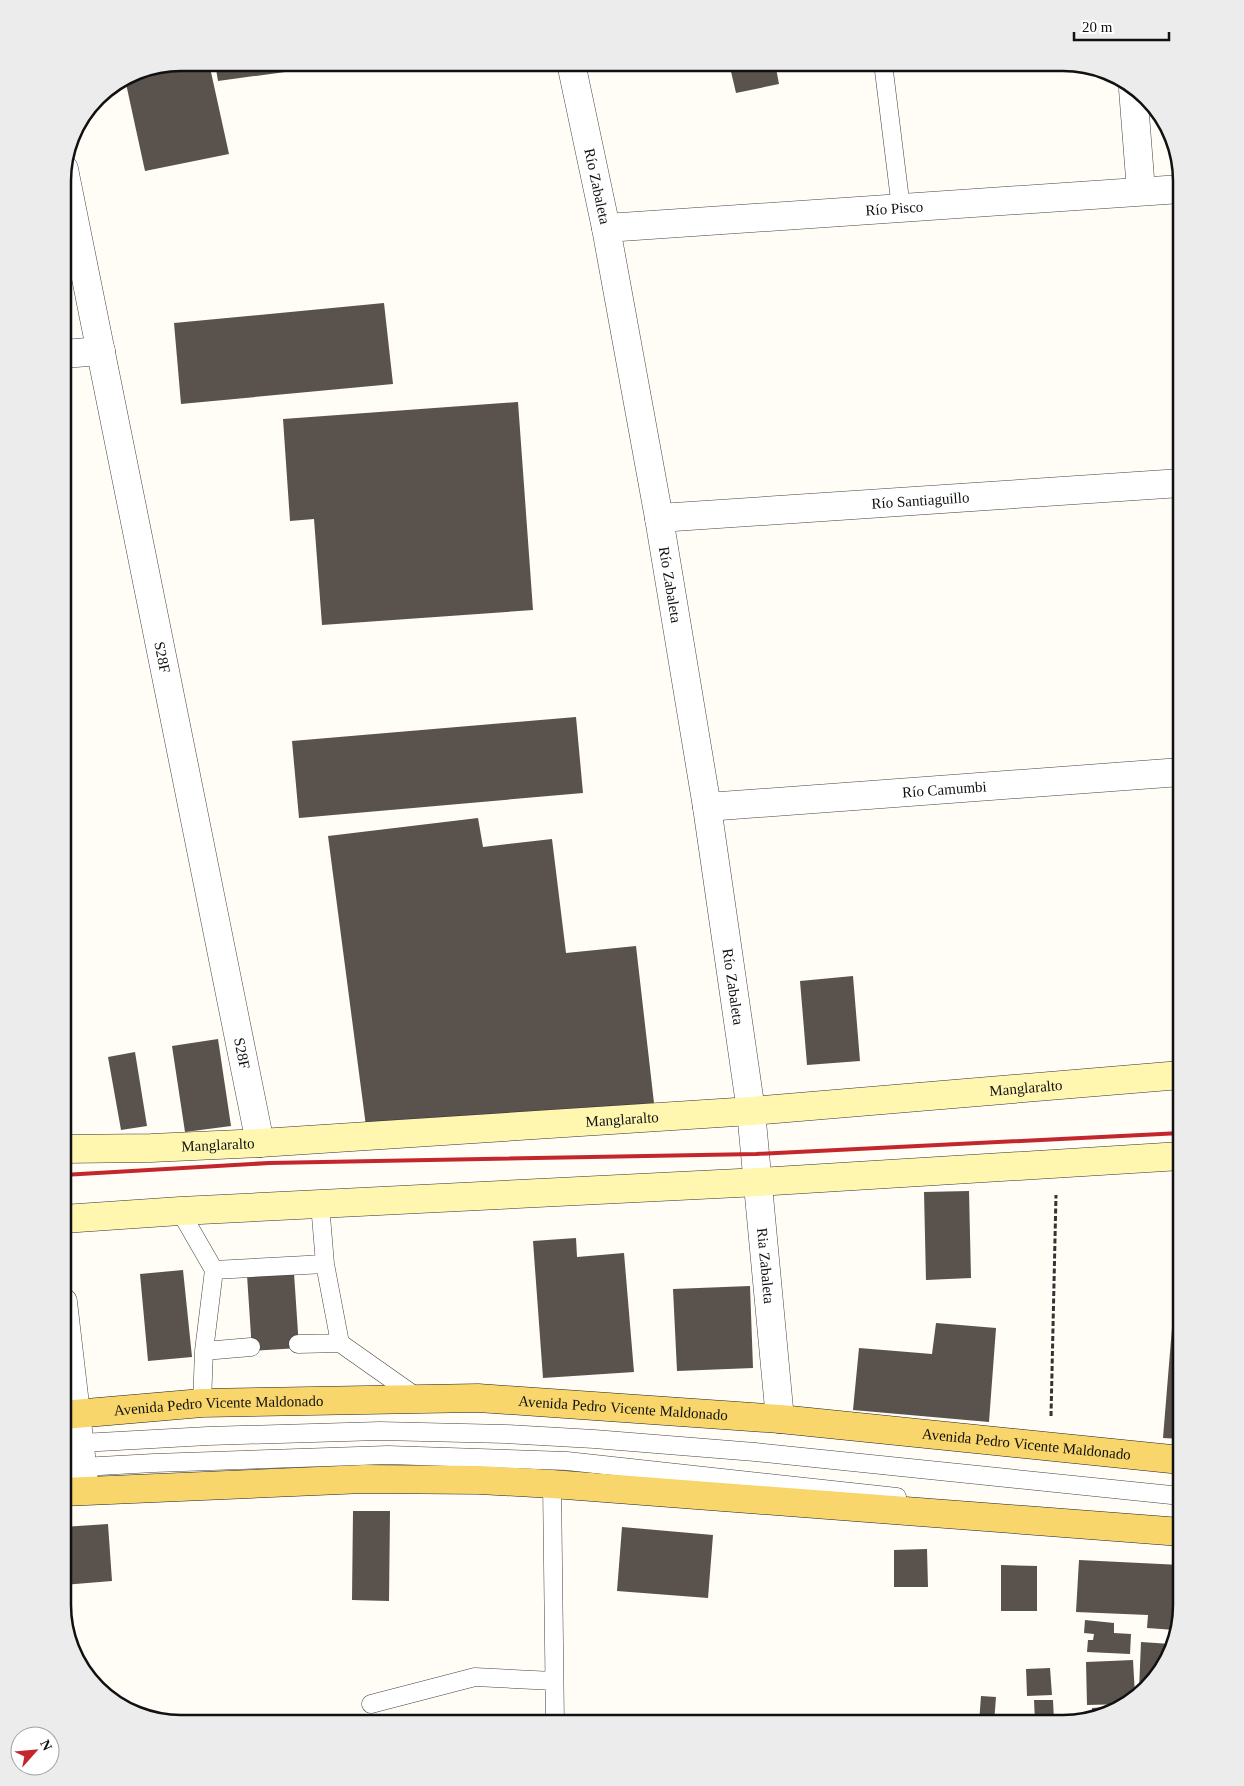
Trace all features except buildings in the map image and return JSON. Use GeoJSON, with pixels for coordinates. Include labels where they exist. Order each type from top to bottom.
{"type":"FeatureCollection","features":[{"type":"Feature","properties":{"kind":"main road","name":"Manglaralto"},"geometry":{"type":"LineString","coordinates":[[71,1149],[150,1148],[260,1143],[751,1112],[1173,1076]]}},
{"type":"Feature","properties":{"kind":"main road"},"geometry":{"type":"LineString","coordinates":[[71,1218],[180,1211],[758,1182],[1173,1157]]}},
{"type":"Feature","properties":{"kind":"main road","name":"Avenida Pedro Vicente Maldonado"},"geometry":{"type":"LineString","coordinates":[[71,1414],[202,1403],[478,1398],[780,1419],[1173,1459]]}},
{"type":"Feature","properties":{"kind":"main road"},"geometry":{"type":"LineString","coordinates":[[72,1467],[364,1479],[479,1480],[552,1484],[1173,1531]]}},
{"type":"Feature","properties":{"kind":"street","name":"Río Zabaleta"},"geometry":{"type":"LineString","coordinates":[[573,71],[606,228],[659,518],[706,807],[751,1112]]}},
{"type":"Feature","properties":{"kind":"street"},"geometry":{"type":"LineString","coordinates":[[1134,98],[1141,191]]}},
{"type":"Feature","properties":{"kind":"street","name":"Río Pisco"},"geometry":{"type":"LineString","coordinates":[[606,228],[1173,189]]}},
{"type":"Feature","properties":{"kind":"street","name":"S28F"},"geometry":{"type":"LineString","coordinates":[[71,204],[260,1143]]}},
{"type":"Feature","properties":{"kind":"street"},"geometry":{"type":"LineString","coordinates":[[71,353],[100,351]]}},
{"type":"Feature","properties":{"kind":"street","name":"Río Santiaguillo"},"geometry":{"type":"LineString","coordinates":[[659,518],[1173,484]]}},
{"type":"Feature","properties":{"kind":"street","name":"Río Camumbi"},"geometry":{"type":"LineString","coordinates":[[706,807],[1173,773]]}},
{"type":"Feature","properties":{"kind":"street","name":"Ria Zabaleta"},"geometry":{"type":"LineString","coordinates":[[751,1112],[780,1419]]}},
{"type":"Feature","properties":{"kind":"street"},"geometry":{"type":"LineString","coordinates":[[71,1440],[72,1467]]}},
{"type":"Feature","properties":{"kind":"lane"},"geometry":{"type":"LineString","coordinates":[[885,71],[901,208]]}},
{"type":"Feature","properties":{"kind":"lane"},"geometry":{"type":"LineString","coordinates":[[320,1204],[325,1264],[340,1343]]}},
{"type":"Feature","properties":{"kind":"lane"},"geometry":{"type":"LineString","coordinates":[[180,1211],[214,1270],[204,1352],[202,1403]]}},
{"type":"Feature","properties":{"kind":"lane"},"geometry":{"type":"LineString","coordinates":[[214,1270],[325,1264]]}},
{"type":"Feature","properties":{"kind":"lane"},"geometry":{"type":"LineString","coordinates":[[298,1344],[340,1343],[418,1398]]}},
{"type":"Feature","properties":{"kind":"lane"},"geometry":{"type":"LineString","coordinates":[[204,1352],[251,1347]]}},
{"type":"Feature","properties":{"kind":"lane"},"geometry":{"type":"LineString","coordinates":[[72,1467],[208,1436],[380,1431],[506,1434],[755,1452],[1173,1495]]}},
{"type":"Feature","properties":{"kind":"lane"},"geometry":{"type":"LineString","coordinates":[[72,1467],[388,1455],[567,1461],[1040,1514],[1173,1524]]}},
{"type":"Feature","properties":{"kind":"lane"},"geometry":{"type":"LineString","coordinates":[[552,1484],[555,1715]]}},
{"type":"Feature","properties":{"kind":"lane"},"geometry":{"type":"LineString","coordinates":[[371,1704],[475,1677],[554,1682]]}},
{"type":"Feature","properties":{"kind":"path"},"geometry":{"type":"LineString","coordinates":[[1050,1446],[1056,1164]]}},
{"type":"Feature","properties":{"kind":"railway"},"geometry":{"type":"LineString","coordinates":[[71,1175],[269,1163],[756,1154],[1173,1133]]}}]}
